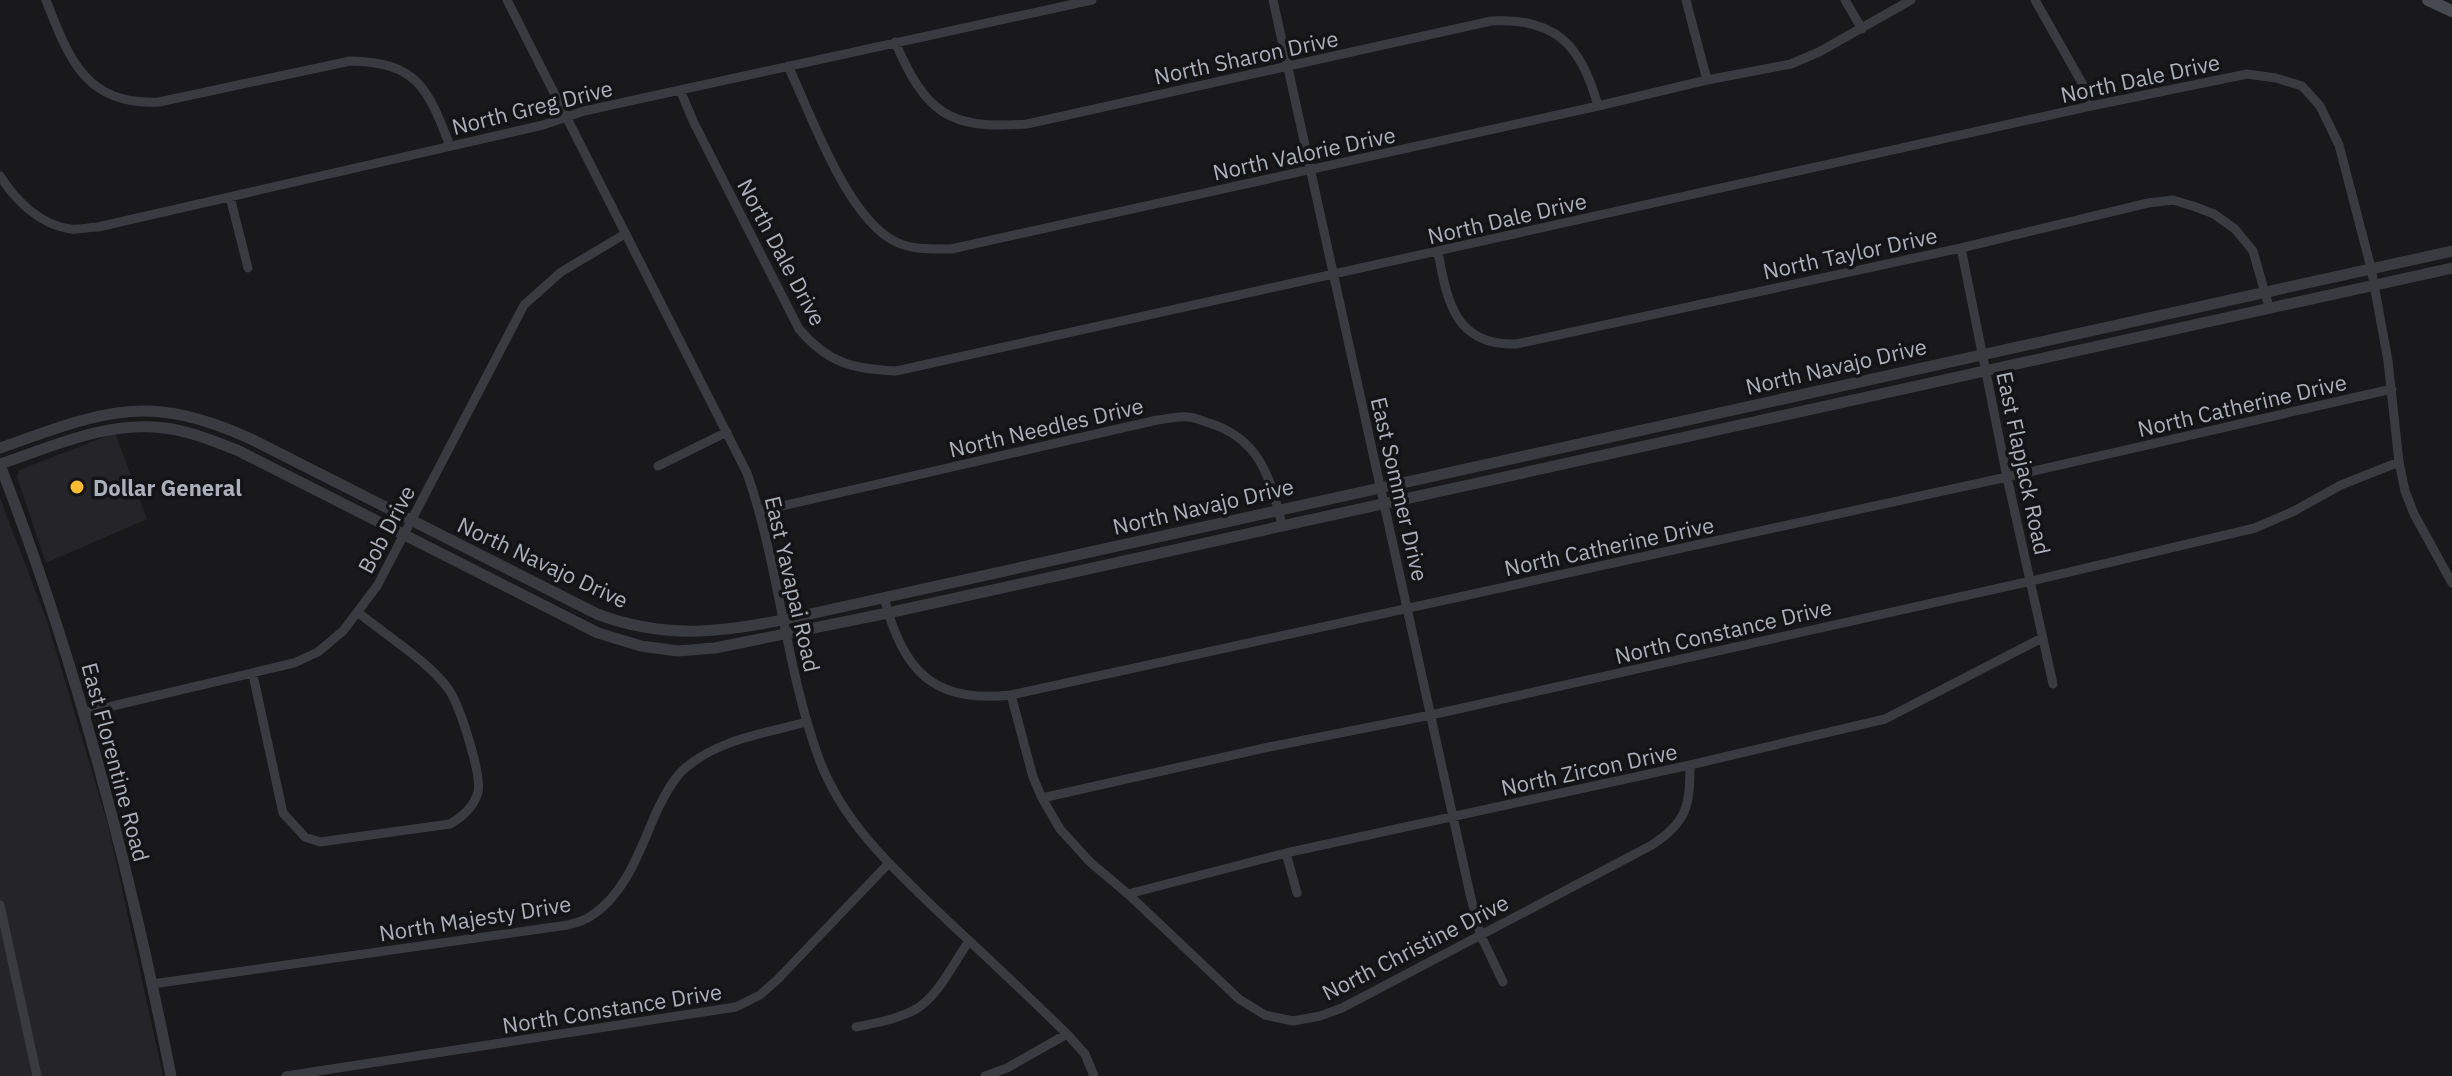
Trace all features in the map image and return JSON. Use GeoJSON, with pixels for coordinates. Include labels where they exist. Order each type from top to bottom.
{"type":"FeatureCollection","features":[{"type":"Feature","properties":{"kind":"main road"},"geometry":{"type":"LineString","coordinates":[[2428,0],[2452,11]]}},
{"type":"Feature","properties":{"kind":"street"},"geometry":{"type":"LineString","coordinates":[[46,0],[74,62],[88,80],[110,96],[135,103],[159,102],[350,61],[373,61],[394,66],[415,80],[432,100],[450,146]]}},
{"type":"Feature","properties":{"kind":"street","name":"East Yavapai Road"},"geometry":{"type":"LineString","coordinates":[[507,0],[747,473],[760,511],[807,722],[834,790],[855,824],[888,864],[1067,1034],[1085,1054],[1094,1076]]}},
{"type":"Feature","properties":{"kind":"street","name":"North Greg Drive"},"geometry":{"type":"LineString","coordinates":[[0,176],[11,194],[33,213],[71,229],[98,227],[450,146],[567,118],[584,111],[1092,0]]}},
{"type":"Feature","properties":{"kind":"street","name":"East Sommer Drive"},"geometry":{"type":"LineString","coordinates":[[1273,0],[1480,934],[1503,982]]}},
{"type":"Feature","properties":{"kind":"street"},"geometry":{"type":"LineString","coordinates":[[1686,0],[1707,80]]}},
{"type":"Feature","properties":{"kind":"street"},"geometry":{"type":"LineString","coordinates":[[1845,0],[1862,29]]}},
{"type":"Feature","properties":{"kind":"street","name":"North Valorie Drive"},"geometry":{"type":"LineString","coordinates":[[788,66],[841,178],[858,207],[877,229],[897,242],[920,249],[951,249],[1707,80],[1791,64],[1819,52],[1911,0]]}},
{"type":"Feature","properties":{"kind":"street"},"geometry":{"type":"LineString","coordinates":[[2035,0],[2082,83],[2091,106]]}},
{"type":"Feature","properties":{"kind":"street","name":"North Sharon Drive"},"geometry":{"type":"LineString","coordinates":[[895,42],[910,77],[925,99],[945,115],[974,124],[1000,126],[1027,124],[1491,21],[1514,20],[1537,24],[1561,36],[1581,59],[1598,106]]}},
{"type":"Feature","properties":{"kind":"street","name":"North Dale Drive"},"geometry":{"type":"LineString","coordinates":[[680,90],[799,329],[814,347],[841,364],[896,371],[2091,106],[2247,74],[2276,78],[2302,86],[2320,106],[2339,145],[2371,268],[2392,389],[2405,491],[2414,514],[2452,583]]}},
{"type":"Feature","properties":{"kind":"street"},"geometry":{"type":"LineString","coordinates":[[230,197],[248,268]]}},
{"type":"Feature","properties":{"kind":"street","name":"North Taylor Drive"},"geometry":{"type":"LineString","coordinates":[[1438,252],[1446,296],[1456,317],[1473,335],[1498,344],[1516,344],[1961,248],[2148,203],[2173,200],[2214,214],[2235,229],[2253,251],[2269,307]]}},
{"type":"Feature","properties":{"kind":"street","name":"Bob Drive"},"geometry":{"type":"LineString","coordinates":[[83,713],[253,675],[318,652],[359,613],[377,586],[524,305],[561,272],[625,234]]}},
{"type":"Feature","properties":{"kind":"street","name":"East Flapjack Road"},"geometry":{"type":"LineString","coordinates":[[1961,248],[2053,684]]}},
{"type":"Feature","properties":{"kind":"street","name":"North Navajo Drive"},"geometry":{"type":"LineString","coordinates":[[0,448],[92,416],[145,410],[197,418],[262,445],[576,605],[619,623],[647,630],[710,632],[784,620],[2452,251]]}},
{"type":"Feature","properties":{"kind":"street","name":"North Navajo Drive"},"geometry":{"type":"LineString","coordinates":[[0,464],[80,436],[129,428],[164,428],[198,435],[255,459],[569,619],[614,639],[678,651],[715,648],[787,635],[2452,268]]}},
{"type":"Feature","properties":{"kind":"street","name":"North Catherine Drive"},"geometry":{"type":"LineString","coordinates":[[884,597],[906,657],[923,675],[944,688],[968,697],[1011,695],[2007,477],[2392,389]]}},
{"type":"Feature","properties":{"kind":"street","name":"North Needles Drive"},"geometry":{"type":"LineString","coordinates":[[760,511],[1157,420],[1189,417],[1241,437],[1262,463],[1282,525]]}},
{"type":"Feature","properties":{"kind":"street"},"geometry":{"type":"LineString","coordinates":[[658,466],[727,432]]}},
{"type":"Feature","properties":{"kind":"street"},"geometry":{"type":"LineString","coordinates":[[255,459],[262,445]]}},
{"type":"Feature","properties":{"kind":"street","name":"North Constance Drive"},"geometry":{"type":"LineString","coordinates":[[1042,798],[1269,747],[1431,715],[2255,528],[2341,485],[2399,462]]}},
{"type":"Feature","properties":{"kind":"street","name":"East Florentine Road"},"geometry":{"type":"LineString","coordinates":[[0,464],[58,626],[83,713],[152,984],[171,1076]]}},
{"type":"Feature","properties":{"kind":"street"},"geometry":{"type":"LineString","coordinates":[[569,619],[576,605]]}},
{"type":"Feature","properties":{"kind":"street"},"geometry":{"type":"LineString","coordinates":[[253,675],[283,813],[305,837],[320,842],[450,824],[463,816],[479,790],[478,776],[456,705],[449,690],[435,675],[359,613]]}},
{"type":"Feature","properties":{"kind":"street","name":"North Zircon Drive"},"geometry":{"type":"LineString","coordinates":[[1128,894],[1286,853],[1885,719],[2042,638]]}},
{"type":"Feature","properties":{"kind":"street","name":"North Christine Drive"},"geometry":{"type":"LineString","coordinates":[[1011,695],[1033,777],[1060,829],[1090,862],[1239,999],[1265,1015],[1293,1021],[1342,1008],[1650,847],[1670,833],[1684,817],[1690,796],[1690,765]]}},
{"type":"Feature","properties":{"kind":"street","name":"North Majesty Drive"},"geometry":{"type":"LineString","coordinates":[[152,984],[568,925],[591,917],[611,898],[628,874],[659,807],[682,771],[703,755],[730,743],[807,722]]}},
{"type":"Feature","properties":{"kind":"street"},"geometry":{"type":"LineString","coordinates":[[1286,853],[1297,893]]}},
{"type":"Feature","properties":{"kind":"street","name":"North Constance Drive"},"geometry":{"type":"LineString","coordinates":[[286,1076],[736,1007],[760,995],[777,980],[888,864]]}},
{"type":"Feature","properties":{"kind":"street"},"geometry":{"type":"LineString","coordinates":[[0,905],[37,1076]]}},
{"type":"Feature","properties":{"kind":"street"},"geometry":{"type":"LineString","coordinates":[[856,1027],[914,1011],[938,989],[969,941]]}},
{"type":"Feature","properties":{"kind":"street"},"geometry":{"type":"LineString","coordinates":[[985,1076],[1007,1068],[1067,1034]]}},
{"type":"Feature","properties":{"kind":"shaded area"},"geometry":{"type":"Polygon","coordinates":[[[115,433],[147,519],[46,563],[17,477],[19,470],[115,433]]]}},
{"type":"Feature","properties":{"kind":"shaded area"},"geometry":{"type":"Polygon","coordinates":[[[0,498],[47,621],[108,825],[163,1076],[0,1076],[0,498]]]}},
{"type":"Feature","properties":{"kind":"place","name":"Dollar General"},"geometry":{"type":"Point","coordinates":[77,487]}}]}
